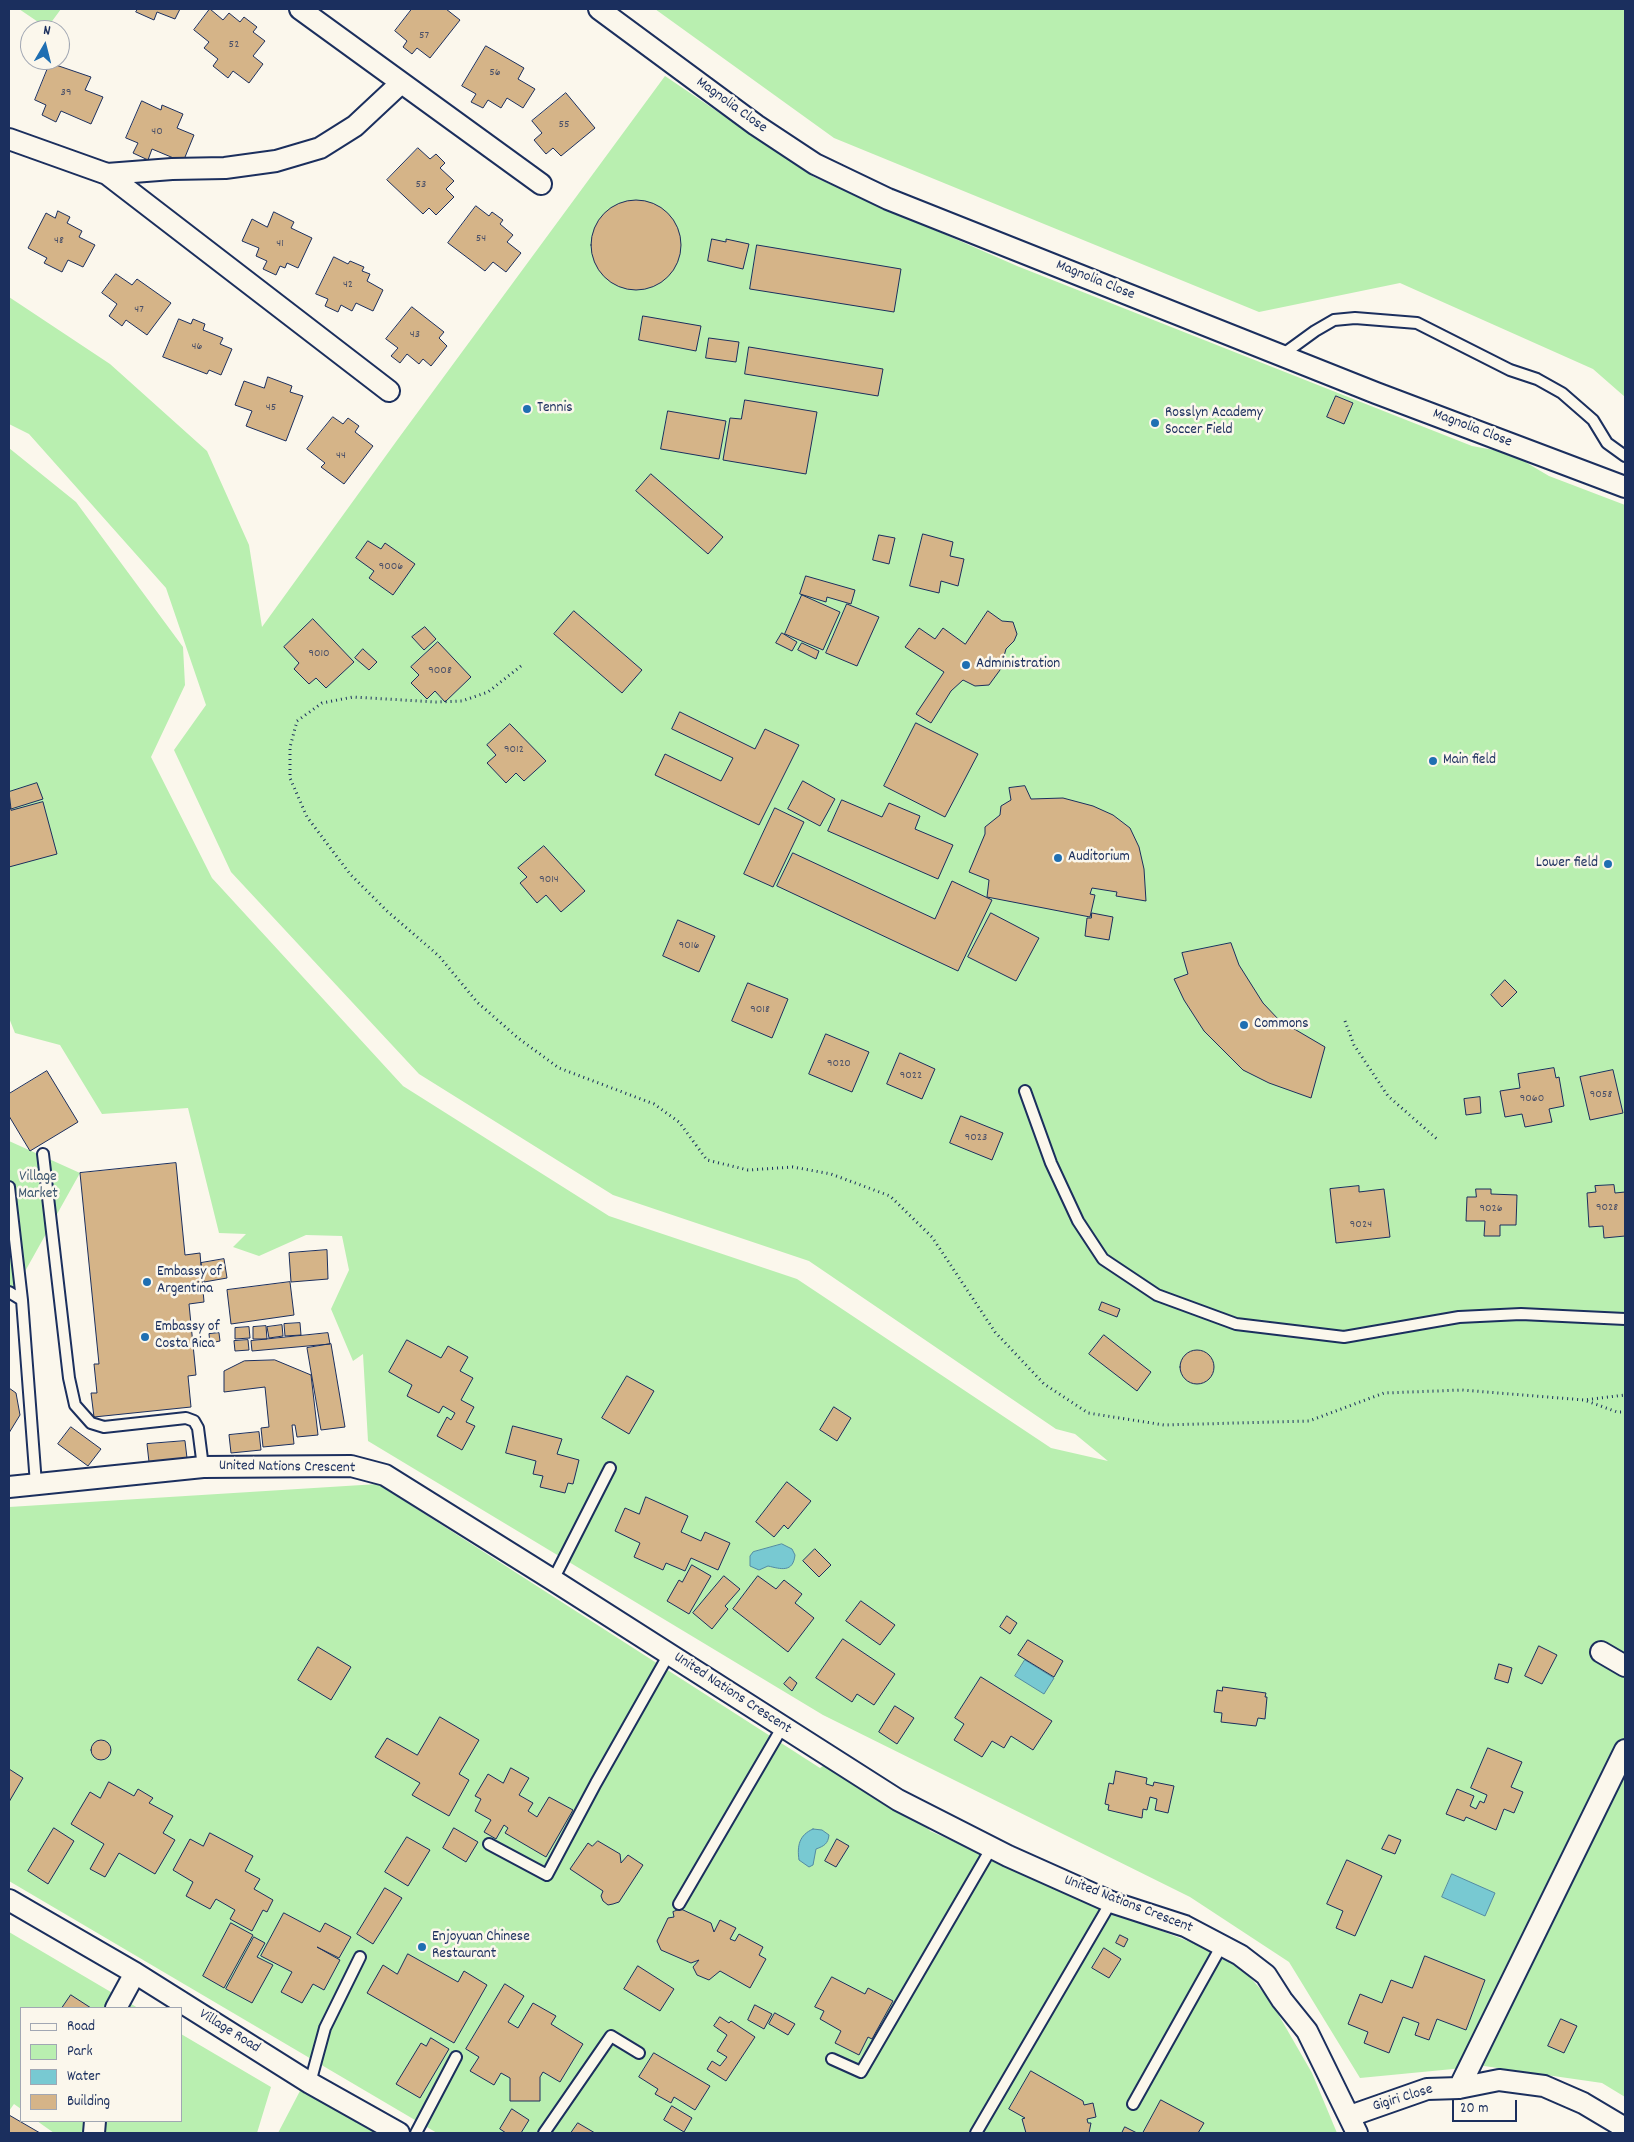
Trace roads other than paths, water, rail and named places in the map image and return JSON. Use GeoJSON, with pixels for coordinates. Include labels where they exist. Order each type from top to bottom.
{"type":"FeatureCollection","features":[{"type":"Feature","properties":{"kind":"street"},"geometry":{"type":"LineString","coordinates":[[300,9],[541,184]]}},
{"type":"Feature","properties":{"kind":"street","name":"Magnolia Close"},"geometry":{"type":"LineString","coordinates":[[599,9],[756,126],[816,164],[888,199],[1282,355],[1625,487]]}},
{"type":"Feature","properties":{"kind":"street"},"geometry":{"type":"LineString","coordinates":[[107,174],[172,169],[225,168],[276,161],[320,148],[355,126],[401,83]]}},
{"type":"Feature","properties":{"kind":"street"},"geometry":{"type":"LineString","coordinates":[[9,139],[107,174],[389,391]]}},
{"type":"Feature","properties":{"kind":"street","name":"United Nations Crescent"},"geometry":{"type":"LineString","coordinates":[[9,1487],[203,1466],[351,1466],[385,1475],[898,1800],[992,1847],[1111,1902],[1185,1926],[1240,1955],[1266,1975],[1282,2000],[1307,2030],[1354,2125]]}},
{"type":"Feature","properties":{"kind":"street"},"geometry":{"type":"LineString","coordinates":[[1601,1652],[1625,1666]]}},
{"type":"Feature","properties":{"kind":"street"},"geometry":{"type":"LineString","coordinates":[[1459,2088],[1625,1750]]}},
{"type":"Feature","properties":{"kind":"street","name":"Village Road"},"geometry":{"type":"LineString","coordinates":[[9,1900],[135,1973],[310,2084],[399,2133]]}},
{"type":"Feature","properties":{"kind":"street"},"geometry":{"type":"LineString","coordinates":[[117,2007],[135,1973]]}},
{"type":"Feature","properties":{"kind":"street","name":"Gigiri Close"},"geometry":{"type":"LineString","coordinates":[[1354,2125],[1426,2089],[1459,2088],[1499,2080],[1544,2086],[1583,2103],[1625,2128]]}},
{"type":"Feature","properties":{"kind":"lane"},"geometry":{"type":"LineString","coordinates":[[1282,355],[1334,320],[1355,318],[1417,323],[1510,370],[1538,378],[1562,392],[1593,420],[1607,443],[1625,456]]}},
{"type":"Feature","properties":{"kind":"lane"},"geometry":{"type":"LineString","coordinates":[[1025,1090],[1051,1163],[1078,1221],[1103,1259],[1157,1295],[1236,1324],[1344,1337],[1459,1317],[1521,1314],[1625,1319]]}},
{"type":"Feature","properties":{"kind":"lane"},"geometry":{"type":"LineString","coordinates":[[43,1154],[69,1378],[75,1405],[91,1423],[104,1427],[186,1418],[194,1421],[198,1428],[203,1466]]}},
{"type":"Feature","properties":{"kind":"lane"},"geometry":{"type":"LineString","coordinates":[[9,1187],[22,1300],[36,1484]]}},
{"type":"Feature","properties":{"kind":"lane"},"geometry":{"type":"LineString","coordinates":[[9,1292],[22,1300]]}},
{"type":"Feature","properties":{"kind":"lane"},"geometry":{"type":"LineString","coordinates":[[553,1580],[610,1468]]}},
{"type":"Feature","properties":{"kind":"lane"},"geometry":{"type":"LineString","coordinates":[[489,1844],[547,1875],[596,1783],[669,1654]]}},
{"type":"Feature","properties":{"kind":"lane"},"geometry":{"type":"LineString","coordinates":[[679,1904],[783,1726]]}},
{"type":"Feature","properties":{"kind":"lane"},"geometry":{"type":"LineString","coordinates":[[832,2059],[861,2072],[992,1847]]}},
{"type":"Feature","properties":{"kind":"lane"},"geometry":{"type":"LineString","coordinates":[[976,2133],[1111,1902]]}},
{"type":"Feature","properties":{"kind":"lane"},"geometry":{"type":"LineString","coordinates":[[1132,2104],[1222,1945]]}},
{"type":"Feature","properties":{"kind":"lane"},"geometry":{"type":"LineString","coordinates":[[310,2084],[325,2028],[360,1957]]}},
{"type":"Feature","properties":{"kind":"lane"},"geometry":{"type":"LineString","coordinates":[[544,2133],[612,2036],[639,2053]]}},
{"type":"Feature","properties":{"kind":"lane"},"geometry":{"type":"LineString","coordinates":[[416,2133],[456,2057]]}},
{"type":"Feature","properties":{"kind":"water"},"geometry":{"type":"Polygon","coordinates":[[[782,1544],[792,1549],[795,1555],[792,1565],[782,1569],[768,1566],[759,1570],[750,1566],[750,1556],[753,1552],[782,1544]]]}},
{"type":"Feature","properties":{"kind":"water"},"geometry":{"type":"Polygon","coordinates":[[[1025,1660],[1054,1678],[1044,1694],[1015,1676],[1025,1660]]]}},
{"type":"Feature","properties":{"kind":"water"},"geometry":{"type":"Polygon","coordinates":[[[813,1829],[822,1830],[829,1835],[828,1841],[816,1849],[813,1865],[809,1867],[799,1860],[798,1850],[802,1838],[808,1831],[813,1829]]]}},
{"type":"Feature","properties":{"kind":"water"},"geometry":{"type":"Polygon","coordinates":[[[1452,1874],[1495,1893],[1485,1916],[1442,1897],[1452,1874]]]}},
{"type":"Feature","properties":{"kind":"place","name":"Tennis"},"geometry":{"type":"Point","coordinates":[527,409]}},
{"type":"Feature","properties":{"kind":"place","name":"Rosslyn Academy Soccer Field"},"geometry":{"type":"Point","coordinates":[1155,423]}},
{"type":"Feature","properties":{"kind":"place","name":"Administration"},"geometry":{"type":"Point","coordinates":[966,665]}},
{"type":"Feature","properties":{"kind":"place","name":"Main field"},"geometry":{"type":"Point","coordinates":[1433,761]}},
{"type":"Feature","properties":{"kind":"place","name":"Auditorium"},"geometry":{"type":"Point","coordinates":[1058,858]}},
{"type":"Feature","properties":{"kind":"place","name":"Lower field"},"geometry":{"type":"Point","coordinates":[1608,864]}},
{"type":"Feature","properties":{"kind":"place","name":"Commons"},"geometry":{"type":"Point","coordinates":[1244,1025]}},
{"type":"Feature","properties":{"kind":"place","name":"Embassy of Argentina"},"geometry":{"type":"Point","coordinates":[147,1282]}},
{"type":"Feature","properties":{"kind":"place","name":"Embassy of Costa Rica"},"geometry":{"type":"Point","coordinates":[145,1337]}},
{"type":"Feature","properties":{"kind":"place","name":"Enjoyuan Chinese Restaurant"},"geometry":{"type":"Point","coordinates":[422,1947]}},
{"type":"Feature","properties":{"kind":"park label","name":"Village Market"},"geometry":{"type":"Point","coordinates":[38,1186]}}]}
